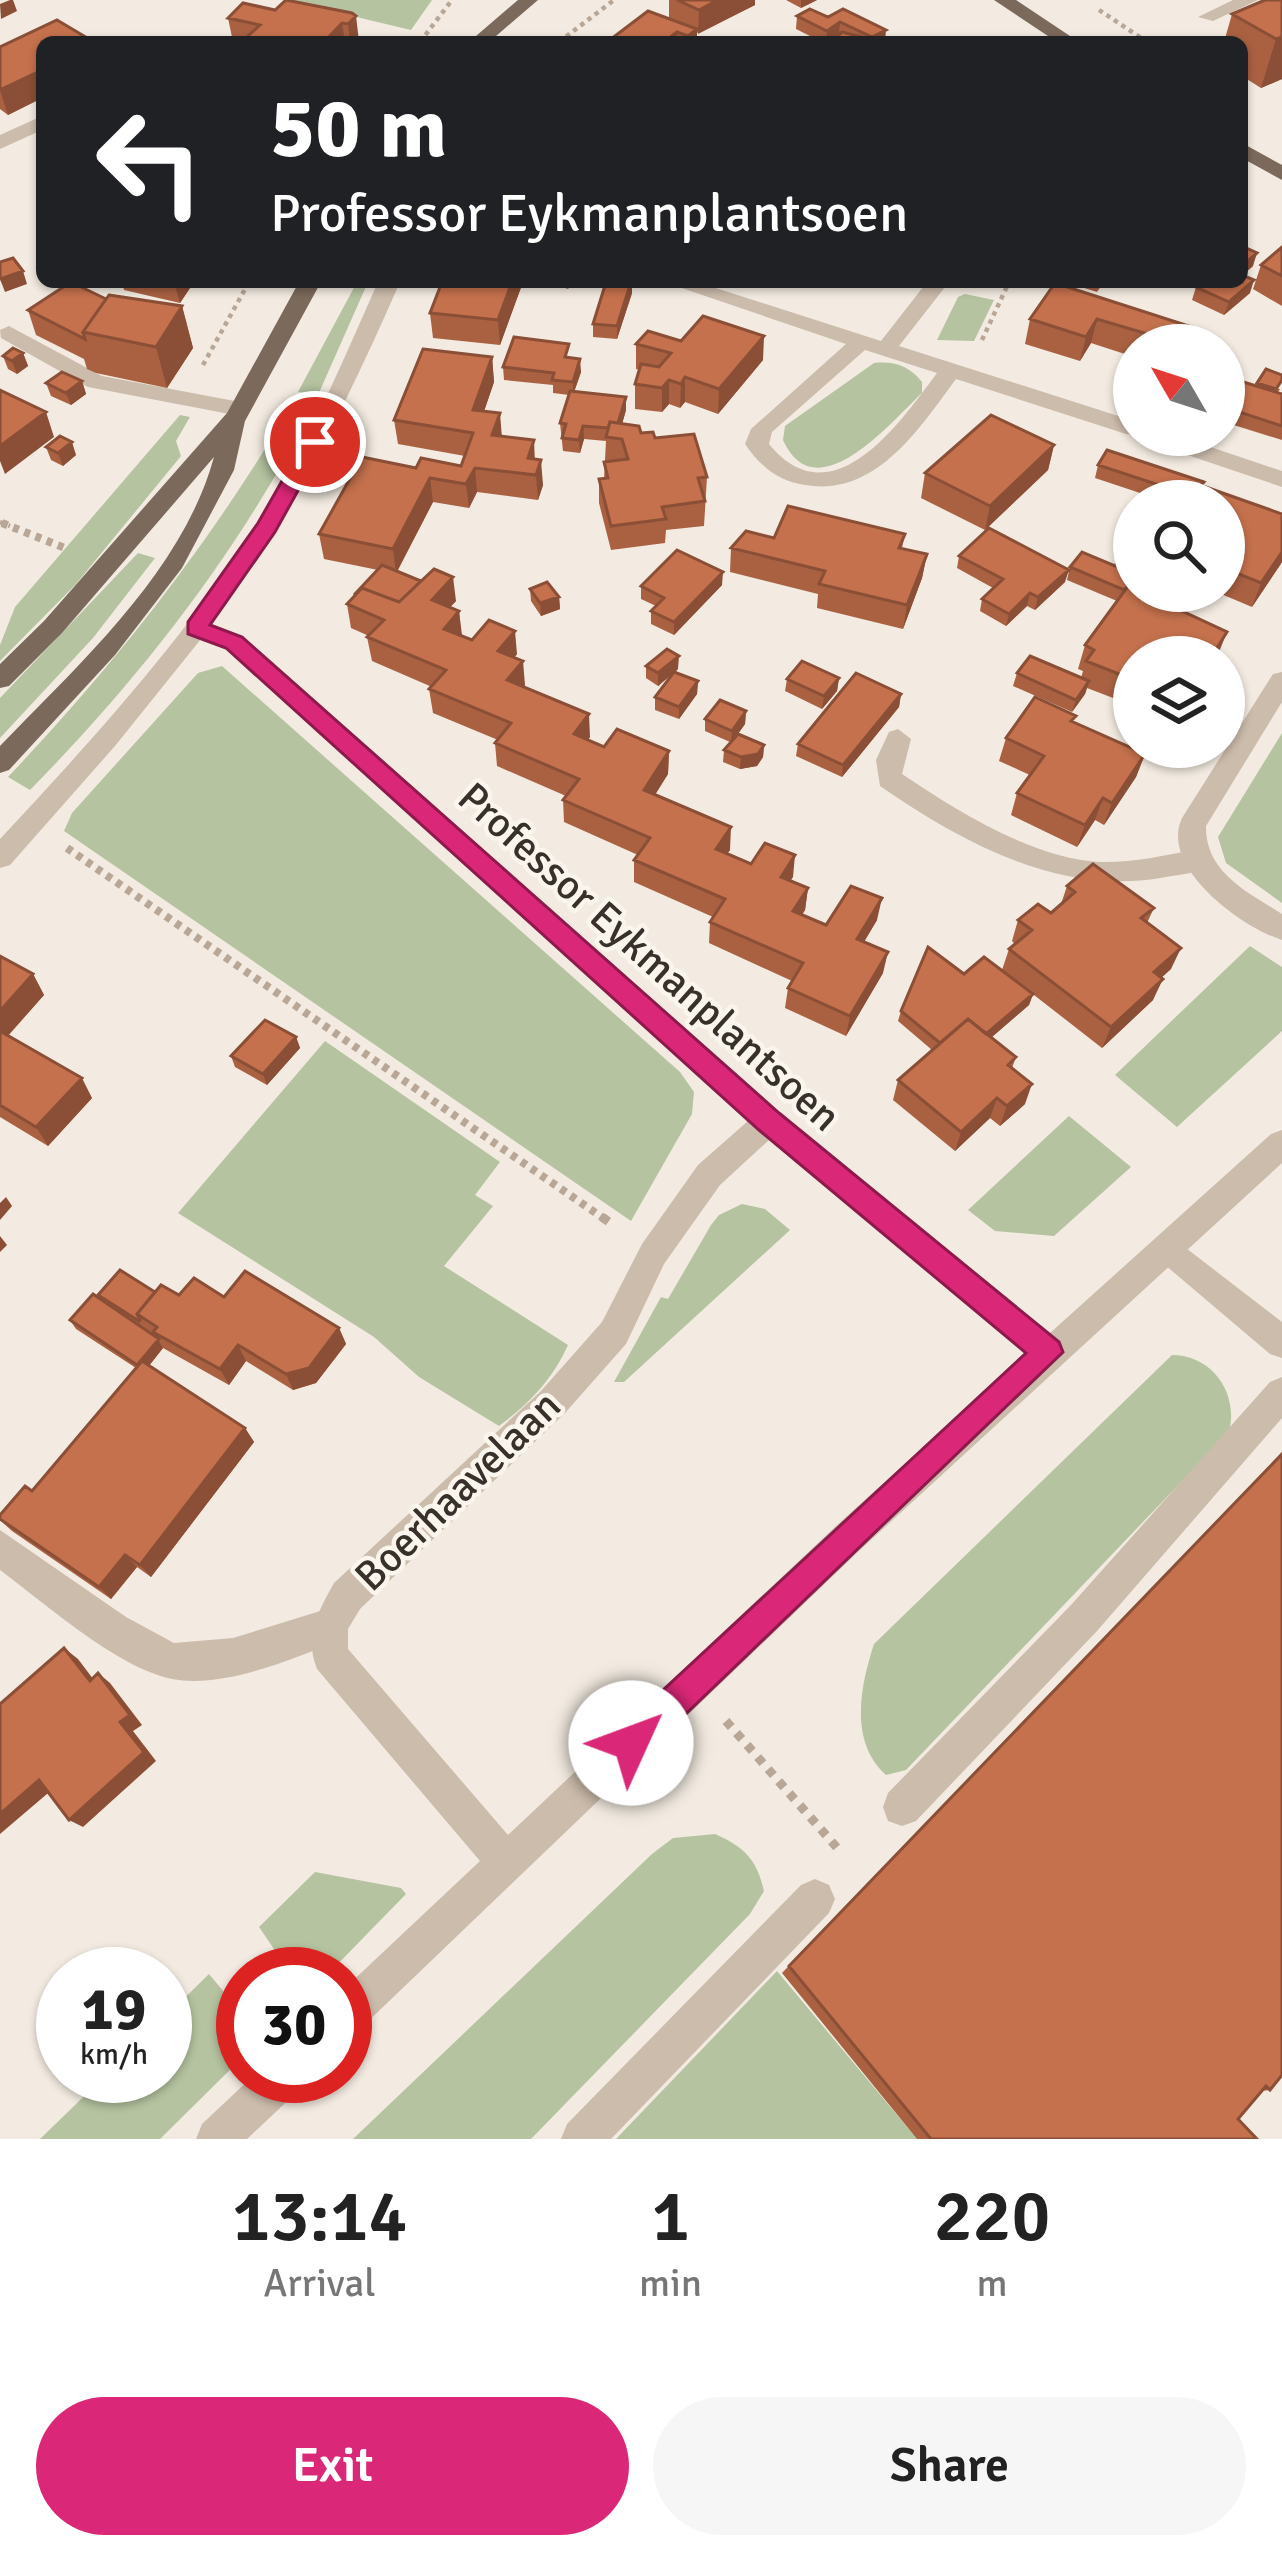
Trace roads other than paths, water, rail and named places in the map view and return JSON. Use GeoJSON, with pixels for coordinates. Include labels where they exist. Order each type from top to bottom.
{"type":"FeatureCollection","features":[{"type":"Feature","properties":{"kind":"main road"},"geometry":{"type":"LineString","coordinates":[[485,36],[530,0]]}},
{"type":"Feature","properties":{"kind":"main road"},"geometry":{"type":"LineString","coordinates":[[1003,0],[1060,36]]}},
{"type":"Feature","properties":{"kind":"main road"},"geometry":{"type":"LineString","coordinates":[[1248,153],[1282,174]]}},
{"type":"Feature","properties":{"kind":"main road"},"geometry":{"type":"LineString","coordinates":[[0,679],[66,612],[238,413],[307,288]]}},
{"type":"Feature","properties":{"kind":"main road"},"geometry":{"type":"LineString","coordinates":[[0,763],[125,623],[216,495],[238,413]]}},
{"type":"Feature","properties":{"kind":"street"},"geometry":{"type":"LineString","coordinates":[[1207,17],[1249,0]]}},
{"type":"Feature","properties":{"kind":"street"},"geometry":{"type":"LineString","coordinates":[[0,143],[36,125]]}},
{"type":"Feature","properties":{"kind":"street"},"geometry":{"type":"LineString","coordinates":[[0,857],[196,628],[267,526],[305,459],[385,288]]}},
{"type":"Feature","properties":{"kind":"street"},"geometry":{"type":"LineString","coordinates":[[695,288],[1113,422]]}},
{"type":"Feature","properties":{"kind":"street"},"geometry":{"type":"LineString","coordinates":[[932,288],[876,343],[762,429],[757,444],[766,459],[809,479],[834,480],[864,468],[960,370]]}},
{"type":"Feature","properties":{"kind":"street"},"geometry":{"type":"LineString","coordinates":[[9,333],[96,382],[238,413]]}},
{"type":"Feature","properties":{"kind":"street"},"geometry":{"type":"LineString","coordinates":[[1214,456],[1282,479]]}},
{"type":"Feature","properties":{"kind":"street","name":"Professor Eykmanplantsoen"},"geometry":{"type":"LineString","coordinates":[[196,628],[234,642],[769,1121],[1048,1352]]}},
{"type":"Feature","properties":{"kind":"street"},"geometry":{"type":"LineString","coordinates":[[1282,681],[1192,824],[1188,843],[1193,861],[1282,929]]}},
{"type":"Feature","properties":{"kind":"street"},"geometry":{"type":"LineString","coordinates":[[898,740],[889,760],[889,779],[918,800],[1042,856],[1082,871],[1134,872],[1193,861]]}},
{"type":"Feature","properties":{"kind":"street","name":"Boerhaavelaan"},"geometry":{"type":"LineString","coordinates":[[506,1862],[330,1656],[330,1626],[347,1596],[553,1402],[614,1333],[653,1253],[709,1175],[769,1121]]}},
{"type":"Feature","properties":{"kind":"street"},"geometry":{"type":"LineString","coordinates":[[372,1990],[1048,1352],[1282,1142]]}},
{"type":"Feature","properties":{"kind":"street"},"geometry":{"type":"LineString","coordinates":[[1168,1249],[1282,1343]]}},
{"type":"Feature","properties":{"kind":"street"},"geometry":{"type":"LineString","coordinates":[[902,1807],[1084,1618],[1282,1393]]}},
{"type":"Feature","properties":{"kind":"street"},"geometry":{"type":"LineString","coordinates":[[0,1548],[94,1616],[171,1661],[243,1652],[330,1626]]}},
{"type":"Feature","properties":{"kind":"street"},"geometry":{"type":"LineString","coordinates":[[582,2139],[814,1899]]}},
{"type":"Feature","properties":{"kind":"street"},"geometry":{"type":"LineString","coordinates":[[218,2139],[255,2103]]}}]}
